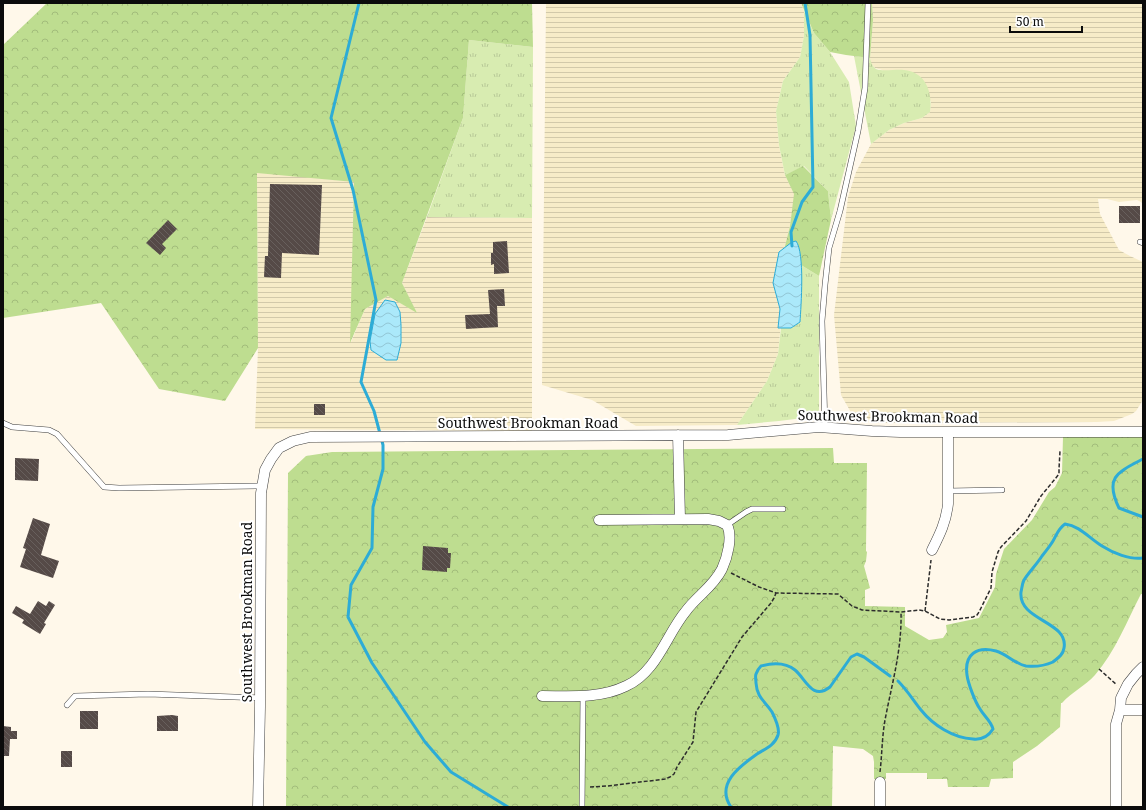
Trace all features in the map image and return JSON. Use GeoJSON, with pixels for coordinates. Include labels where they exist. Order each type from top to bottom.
{"type":"FeatureCollection","features":[{"type":"Feature","properties":{"kind":"street","name":"Southwest Brookman Road"},"geometry":{"type":"LineString","coordinates":[[258,807],[261,493],[265,470],[271,459],[279,448],[293,441],[310,437],[728,435],[804,428],[948,432],[1143,432]]}},
{"type":"Feature","properties":{"kind":"street"},"geometry":{"type":"LineString","coordinates":[[932,550],[947,515],[948,432]]}},
{"type":"Feature","properties":{"kind":"street"},"geometry":{"type":"LineString","coordinates":[[678,435],[680,519]]}},
{"type":"Feature","properties":{"kind":"street"},"geometry":{"type":"LineString","coordinates":[[542,696],[592,696],[612,692],[627,686],[637,679],[658,656],[686,610],[715,580],[722,569],[730,541],[730,533],[727,525],[719,521],[708,519],[599,520]]}},
{"type":"Feature","properties":{"kind":"street"},"geometry":{"type":"LineString","coordinates":[[1116,807],[1116,724],[1120,710],[1121,698],[1136,674],[1143,667]]}},
{"type":"Feature","properties":{"kind":"street"},"geometry":{"type":"LineString","coordinates":[[1120,710],[1143,710]]}},
{"type":"Feature","properties":{"kind":"street"},"geometry":{"type":"LineString","coordinates":[[880,782],[880,807]]}},
{"type":"Feature","properties":{"kind":"lane"},"geometry":{"type":"LineString","coordinates":[[825,428],[822,321],[825,285],[829,248],[840,211],[858,132],[865,88],[868,3]]}},
{"type":"Feature","properties":{"kind":"lane"},"geometry":{"type":"LineString","coordinates":[[3,423],[12,427],[49,430],[57,434],[104,487],[262,486]]}},
{"type":"Feature","properties":{"kind":"lane"},"geometry":{"type":"LineString","coordinates":[[948,491],[1002,490]]}},
{"type":"Feature","properties":{"kind":"lane"},"geometry":{"type":"LineString","coordinates":[[727,525],[752,509],[783,509]]}},
{"type":"Feature","properties":{"kind":"lane"},"geometry":{"type":"LineString","coordinates":[[67,705],[75,696],[148,694],[260,698]]}},
{"type":"Feature","properties":{"kind":"lane"},"geometry":{"type":"LineString","coordinates":[[582,807],[583,696]]}},
{"type":"Feature","properties":{"kind":"path"},"geometry":{"type":"LineString","coordinates":[[722,569],[759,587],[776,593],[838,594],[852,606],[862,610],[901,612],[919,610],[925,611],[940,619],[949,620],[973,617],[977,615],[991,588],[992,572],[1001,547],[1026,521],[1042,496],[1056,479],[1059,469],[1060,451]]}},
{"type":"Feature","properties":{"kind":"path"},"geometry":{"type":"LineString","coordinates":[[925,611],[932,550]]}},
{"type":"Feature","properties":{"kind":"path"},"geometry":{"type":"LineString","coordinates":[[582,787],[608,786],[665,779],[674,774],[693,742],[696,712],[742,637],[771,603],[776,593]]}},
{"type":"Feature","properties":{"kind":"path"},"geometry":{"type":"LineString","coordinates":[[880,782],[885,722],[898,660],[901,632],[901,612]]}},
{"type":"Feature","properties":{"kind":"path"},"geometry":{"type":"LineString","coordinates":[[1099,669],[1124,691]]}},
{"type":"Feature","properties":{"kind":"shaded area"},"geometry":{"type":"Polygon","coordinates":[[[546,3],[801,3],[804,11],[804,36],[800,57],[783,81],[776,111],[779,145],[785,175],[795,195],[790,226],[780,266],[783,304],[778,354],[767,381],[737,425],[636,426],[592,400],[542,385],[546,3]]]}},
{"type":"Feature","properties":{"kind":"shaded area"},"geometry":{"type":"Polygon","coordinates":[[[872,3],[1143,3],[1143,203],[1137,200],[1119,202],[1107,199],[1098,199],[1100,214],[1119,250],[1143,262],[1143,400],[1136,411],[1132,414],[1114,421],[1097,422],[884,423],[856,421],[841,395],[834,315],[848,197],[856,172],[871,144],[889,130],[904,123],[922,118],[930,112],[931,101],[882,70],[875,68],[871,64],[870,58],[873,20],[872,3]]]}},
{"type":"Feature","properties":{"kind":"shaded area"},"geometry":{"type":"Polygon","coordinates":[[[257,172],[354,182],[351,342],[365,309],[388,296],[416,312],[402,283],[427,217],[532,218],[532,431],[255,429],[258,348],[257,172]]]}},
{"type":"Feature","properties":{"kind":"green space"},"geometry":{"type":"Polygon","coordinates":[[[47,3],[532,3],[533,47],[469,40],[463,118],[402,283],[417,313],[388,296],[365,309],[350,343],[354,182],[257,173],[258,348],[225,401],[159,389],[101,303],[3,318],[3,45],[47,3]]]}},
{"type":"Feature","properties":{"kind":"green space"},"geometry":{"type":"Polygon","coordinates":[[[801,3],[872,3],[873,20],[870,58],[830,52],[814,33],[801,3]]]}},
{"type":"Feature","properties":{"kind":"green space"},"geometry":{"type":"Polygon","coordinates":[[[804,11],[814,33],[830,52],[849,82],[856,126],[831,220],[828,191],[804,166],[785,175],[779,145],[776,111],[783,81],[800,57],[804,36],[804,11]]]}},
{"type":"Feature","properties":{"kind":"green space"},"geometry":{"type":"Polygon","coordinates":[[[469,40],[533,47],[532,218],[427,217],[463,118],[469,40]]]}},
{"type":"Feature","properties":{"kind":"green space"},"geometry":{"type":"Polygon","coordinates":[[[854,56],[870,58],[876,69],[904,70],[918,75],[923,79],[929,91],[931,105],[930,112],[922,118],[904,123],[889,130],[871,144],[854,56]]]}},
{"type":"Feature","properties":{"kind":"green space"},"geometry":{"type":"Polygon","coordinates":[[[803,166],[828,191],[831,220],[819,276],[783,254],[790,226],[794,194],[785,175],[803,166]]]}},
{"type":"Feature","properties":{"kind":"green space"},"geometry":{"type":"Polygon","coordinates":[[[801,265],[819,276],[819,416],[737,425],[767,381],[778,354],[781,328],[791,328],[800,322],[801,265]]]}},
{"type":"Feature","properties":{"kind":"green space"},"geometry":{"type":"Polygon","coordinates":[[[1063,437],[1143,437],[1143,594],[1141,594],[1115,646],[1102,666],[1091,679],[1061,703],[1060,727],[1037,746],[1013,762],[1013,778],[991,779],[989,787],[948,787],[947,779],[927,779],[927,773],[886,773],[886,779],[874,779],[873,756],[863,749],[833,746],[832,807],[286,807],[288,473],[306,456],[332,452],[833,448],[834,463],[867,463],[867,552],[864,566],[870,588],[865,590],[865,606],[905,607],[905,626],[929,640],[943,638],[947,632],[946,625],[979,618],[995,587],[996,574],[1004,549],[1032,520],[1049,492],[1055,487],[1062,473],[1063,437]]]}},
{"type":"Feature","properties":{"kind":"water"},"geometry":{"type":"Polygon","coordinates":[[[796,241],[801,256],[802,293],[800,322],[791,328],[778,328],[780,309],[773,283],[779,252],[792,242],[796,241]]]}},
{"type":"Feature","properties":{"kind":"water"},"geometry":{"type":"Polygon","coordinates":[[[385,300],[395,302],[400,312],[401,343],[397,360],[386,360],[371,350],[370,341],[375,314],[385,300]]]}},
{"type":"Feature","properties":{"kind":"building"},"geometry":{"type":"Polygon","coordinates":[[[270,184],[322,185],[319,255],[282,253],[281,278],[264,277],[265,256],[268,256],[270,184]]]}},
{"type":"Feature","properties":{"kind":"building"},"geometry":{"type":"Polygon","coordinates":[[[1119,206],[1140,206],[1140,223],[1119,223],[1119,206]]]}},
{"type":"Feature","properties":{"kind":"building"},"geometry":{"type":"Polygon","coordinates":[[[168,220],[177,229],[162,244],[166,248],[160,255],[146,243],[168,220]]]}},
{"type":"Feature","properties":{"kind":"building"},"geometry":{"type":"Polygon","coordinates":[[[507,241],[509,273],[494,274],[494,264],[491,265],[493,242],[507,241]]]}},
{"type":"Feature","properties":{"kind":"building"},"geometry":{"type":"Polygon","coordinates":[[[504,289],[505,306],[497,306],[498,327],[466,329],[465,315],[490,314],[488,290],[504,289]]]}},
{"type":"Feature","properties":{"kind":"building"},"geometry":{"type":"Polygon","coordinates":[[[314,404],[325,404],[325,415],[314,415],[314,404]]]}},
{"type":"Feature","properties":{"kind":"building"},"geometry":{"type":"Polygon","coordinates":[[[15,458],[39,459],[38,481],[15,480],[15,458]]]}},
{"type":"Feature","properties":{"kind":"building"},"geometry":{"type":"Polygon","coordinates":[[[33,518],[50,524],[41,555],[59,561],[53,578],[20,567],[26,549],[23,548],[33,518]]]}},
{"type":"Feature","properties":{"kind":"building"},"geometry":{"type":"Polygon","coordinates":[[[423,546],[448,548],[448,553],[451,553],[450,568],[447,568],[447,572],[422,570],[423,546]]]}},
{"type":"Feature","properties":{"kind":"building"},"geometry":{"type":"Polygon","coordinates":[[[38,601],[46,606],[49,601],[55,605],[44,623],[46,624],[40,634],[22,623],[24,620],[12,613],[16,606],[30,614],[38,601]]]}},
{"type":"Feature","properties":{"kind":"building"},"geometry":{"type":"Polygon","coordinates":[[[80,711],[98,711],[98,729],[80,729],[80,711]]]}},
{"type":"Feature","properties":{"kind":"building"},"geometry":{"type":"Polygon","coordinates":[[[157,716],[178,716],[178,731],[157,731],[157,716]]]}},
{"type":"Feature","properties":{"kind":"building"},"geometry":{"type":"Polygon","coordinates":[[[3,726],[11,727],[11,731],[17,731],[17,739],[10,739],[9,756],[3,756],[3,726]]]}},
{"type":"Feature","properties":{"kind":"building"},"geometry":{"type":"Polygon","coordinates":[[[61,751],[72,751],[72,767],[61,767],[61,751]]]}},
{"type":"Feature","properties":{"kind":"waterway"},"geometry":{"type":"LineString","coordinates":[[359,3],[331,118],[353,190],[376,300],[361,382],[374,411],[383,445],[383,469],[373,507],[372,548],[351,585],[348,617],[372,663],[425,742],[451,772],[508,807]]}},
{"type":"Feature","properties":{"kind":"waterway"},"geometry":{"type":"LineString","coordinates":[[792,246],[791,232],[802,202],[813,187],[810,35],[805,3]]}},
{"type":"Feature","properties":{"kind":"waterway"},"geometry":{"type":"LineString","coordinates":[[1143,459],[1120,472],[1113,482],[1115,498],[1119,508],[1143,517]]}},
{"type":"Feature","properties":{"kind":"waterway"},"geometry":{"type":"LineString","coordinates":[[898,681],[926,716],[937,726],[958,736],[966,738],[976,739],[984,737],[993,729],[991,723],[978,706],[970,687],[967,668],[968,662],[973,653],[983,650],[996,651],[1026,666],[1036,666],[1053,662],[1063,653],[1063,639],[1059,632],[1027,609],[1022,602],[1021,592],[1024,580],[1051,545],[1061,528],[1065,524],[1070,525],[1080,530],[1106,549],[1127,557],[1143,558]]}},
{"type":"Feature","properties":{"kind":"waterway"},"geometry":{"type":"LineString","coordinates":[[731,807],[727,799],[726,791],[732,776],[744,764],[772,744],[778,735],[778,727],[772,712],[760,696],[757,688],[756,675],[761,666],[783,664],[791,667],[810,687],[818,692],[824,691],[830,687],[851,657],[857,654],[864,657],[890,676]]}}]}
